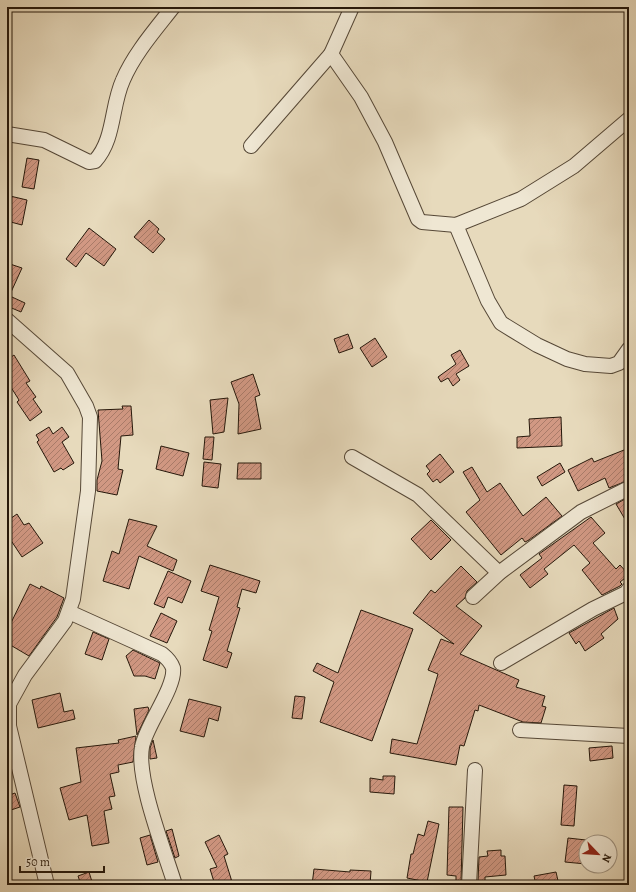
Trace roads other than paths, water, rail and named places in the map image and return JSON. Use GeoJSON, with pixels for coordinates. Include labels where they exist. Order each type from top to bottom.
{"type":"FeatureCollection","features":[{"type":"Feature","properties":{"kind":"street"},"geometry":{"type":"LineString","coordinates":[[7,134],[44,140],[89,162],[95,161],[105,146],[122,80],[151,36],[173,7]]}},
{"type":"Feature","properties":{"kind":"street"},"geometry":{"type":"LineString","coordinates":[[251,146],[331,54],[352,7]]}},
{"type":"Feature","properties":{"kind":"street"},"geometry":{"type":"LineString","coordinates":[[331,54],[361,97],[385,142],[418,219],[429,224],[456,225],[521,199],[574,166],[629,120]]}},
{"type":"Feature","properties":{"kind":"street"},"geometry":{"type":"LineString","coordinates":[[456,225],[488,301],[501,323],[537,345],[567,359],[585,364],[611,366],[619,363],[628,353]]}},
{"type":"Feature","properties":{"kind":"street"},"geometry":{"type":"LineString","coordinates":[[7,320],[67,374],[86,406],[90,417],[88,491],[73,599],[69,612],[57,634],[25,675],[9,704],[9,726],[47,885]]}},
{"type":"Feature","properties":{"kind":"street"},"geometry":{"type":"LineString","coordinates":[[352,457],[418,495],[499,573]]}},
{"type":"Feature","properties":{"kind":"street"},"geometry":{"type":"LineString","coordinates":[[473,597],[499,573],[581,512],[629,488]]}},
{"type":"Feature","properties":{"kind":"street"},"geometry":{"type":"LineString","coordinates":[[501,663],[593,609],[628,593]]}},
{"type":"Feature","properties":{"kind":"street"},"geometry":{"type":"LineString","coordinates":[[69,612],[162,654],[170,661],[173,669],[171,682],[142,747],[143,781],[175,885]]}},
{"type":"Feature","properties":{"kind":"street"},"geometry":{"type":"LineString","coordinates":[[520,730],[629,736]]}},
{"type":"Feature","properties":{"kind":"street"},"geometry":{"type":"LineString","coordinates":[[469,885],[475,770]]}}]}
